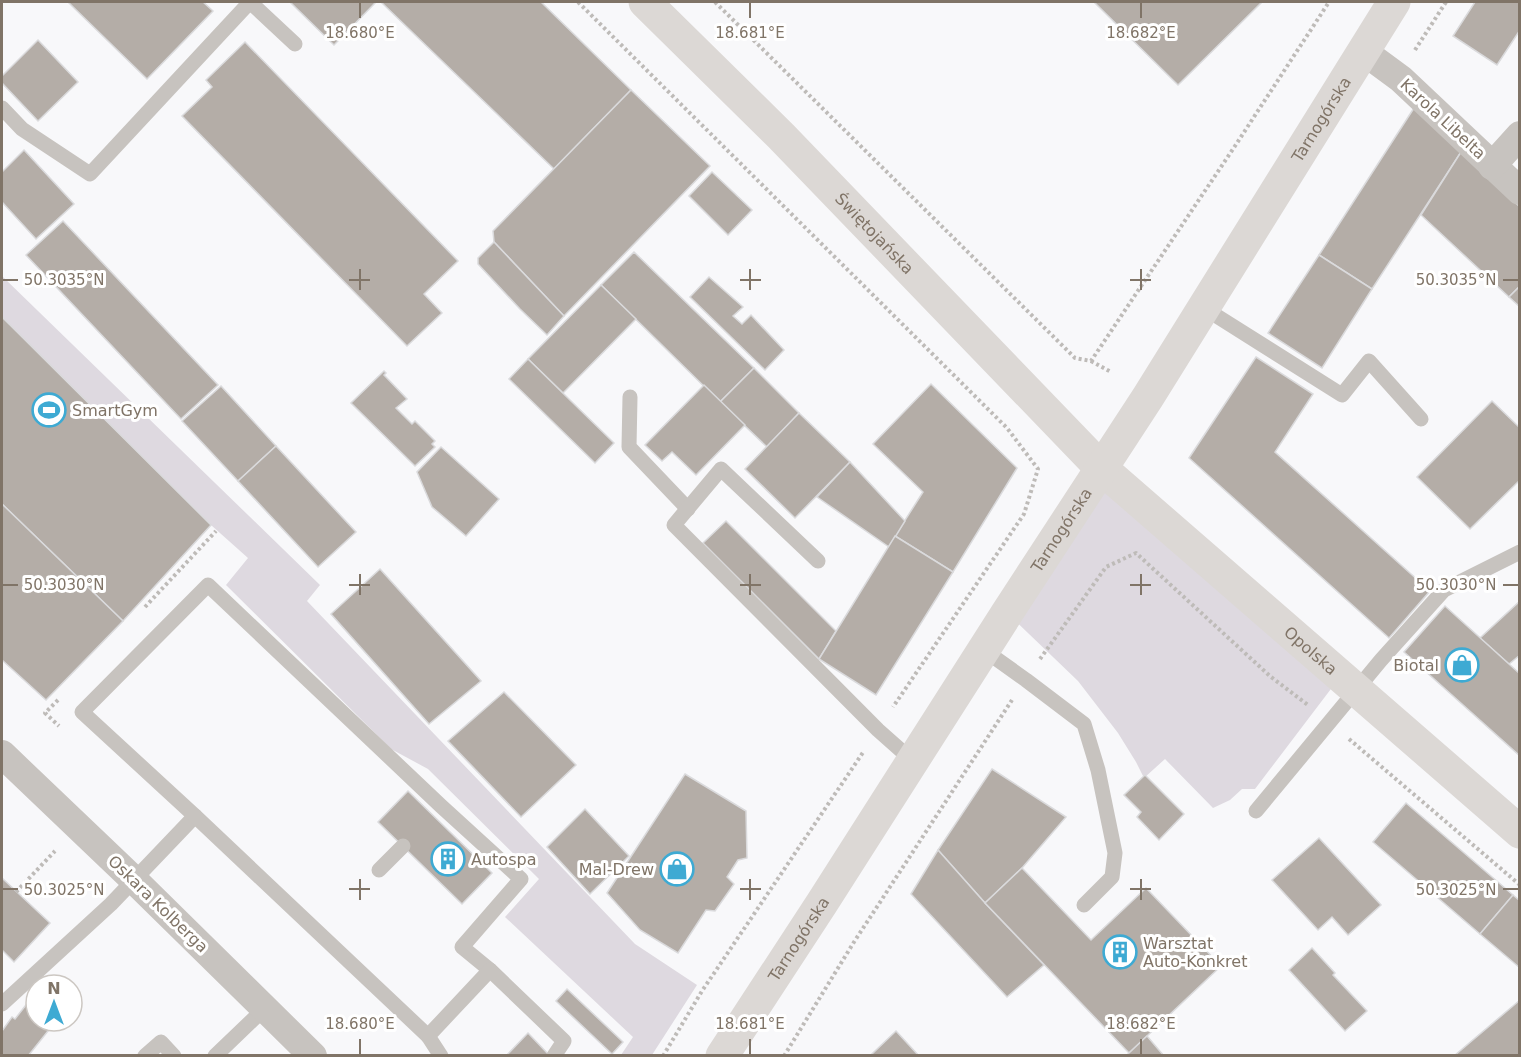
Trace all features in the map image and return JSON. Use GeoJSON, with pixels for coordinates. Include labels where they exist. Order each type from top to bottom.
{"type":"FeatureCollection","features":[{"type":"Feature","properties":{"kind":"main road","name":"Świętojańska"},"geometry":{"type":"LineString","coordinates":[[645,2],[781,136],[1101,468]]}},
{"type":"Feature","properties":{"kind":"main road","name":"Tarnogórska"},"geometry":{"type":"LineString","coordinates":[[722,1056],[1148,397],[1394,2]]}},
{"type":"Feature","properties":{"kind":"main road","name":"Opolska"},"geometry":{"type":"LineString","coordinates":[[1101,468],[1356,689],[1513,821]]}},
{"type":"Feature","properties":{"kind":"street","name":"Karola Libelta"},"geometry":{"type":"LineString","coordinates":[[1363,51],[1401,79],[1520,191]]}},
{"type":"Feature","properties":{"kind":"street"},"geometry":{"type":"LineString","coordinates":[[1492,166],[1520,135]]}},
{"type":"Feature","properties":{"kind":"street","name":"Oskara Kolberga"},"geometry":{"type":"LineString","coordinates":[[2,754],[313,1056]]}},
{"type":"Feature","properties":{"kind":"lane"},"geometry":{"type":"LineString","coordinates":[[2,108],[22,129],[90,174],[250,2],[295,44]]}},
{"type":"Feature","properties":{"kind":"lane"},"geometry":{"type":"LineString","coordinates":[[1204,308],[1342,395],[1369,361],[1421,419]]}},
{"type":"Feature","properties":{"kind":"lane"},"geometry":{"type":"LineString","coordinates":[[630,397],[629,447],[688,509]]}},
{"type":"Feature","properties":{"kind":"lane"},"geometry":{"type":"LineString","coordinates":[[818,561],[721,469],[674,525],[878,730],[913,761]]}},
{"type":"Feature","properties":{"kind":"lane"},"geometry":{"type":"LineString","coordinates":[[1256,811],[1356,689],[1444,590],[1520,552]]}},
{"type":"Feature","properties":{"kind":"lane"},"geometry":{"type":"LineString","coordinates":[[441,1056],[428,1036],[82,712],[208,585],[437,811],[521,879],[462,947],[490,970],[564,1041],[554,1056]]}},
{"type":"Feature","properties":{"kind":"lane"},"geometry":{"type":"LineString","coordinates":[[984,650],[1084,724],[1098,771],[1115,853],[1113,877],[1084,905]]}},
{"type":"Feature","properties":{"kind":"lane"},"geometry":{"type":"LineString","coordinates":[[2,1005],[111,904],[195,816]]}},
{"type":"Feature","properties":{"kind":"lane"},"geometry":{"type":"LineString","coordinates":[[379,870],[403,846]]}},
{"type":"Feature","properties":{"kind":"lane"},"geometry":{"type":"LineString","coordinates":[[428,1036],[490,970]]}},
{"type":"Feature","properties":{"kind":"lane"},"geometry":{"type":"LineString","coordinates":[[215,1056],[265,1008]]}},
{"type":"Feature","properties":{"kind":"lane"},"geometry":{"type":"LineString","coordinates":[[145,1056],[161,1042],[174,1056]]}},
{"type":"Feature","properties":{"kind":"path"},"geometry":{"type":"LineString","coordinates":[[578,2],[1007,429],[1038,469],[1024,514],[702,991],[663,1056]]}},
{"type":"Feature","properties":{"kind":"path"},"geometry":{"type":"LineString","coordinates":[[714,2],[1075,358],[1091,361],[1111,372]]}},
{"type":"Feature","properties":{"kind":"path"},"geometry":{"type":"LineString","coordinates":[[1091,361],[1329,2]]}},
{"type":"Feature","properties":{"kind":"path"},"geometry":{"type":"LineString","coordinates":[[1412,54],[1446,2]]}},
{"type":"Feature","properties":{"kind":"path"},"geometry":{"type":"LineString","coordinates":[[16,892],[55,851]]}},
{"type":"Feature","properties":{"kind":"shaded area"},"geometry":{"type":"Polygon","coordinates":[[[2,276],[320,585],[307,601],[635,944],[697,985],[652,1055],[621,1055],[633,1037],[505,917],[539,879],[428,769],[391,749],[226,585],[248,558],[211,525],[2,317],[2,276]]]}},
{"type":"Feature","properties":{"kind":"shaded area"},"geometry":{"type":"Polygon","coordinates":[[[1101,468],[1340,677],[1255,789],[1242,789],[1230,800],[1213,808],[1165,759],[1144,778],[1118,733],[1078,681],[1007,613],[1101,468]]]}},
{"type":"Feature","properties":{"kind":"building"},"geometry":{"type":"Polygon","coordinates":[[[68,2],[203,2],[213,11],[147,79],[68,2]]]}},
{"type":"Feature","properties":{"kind":"building"},"geometry":{"type":"Polygon","coordinates":[[[290,2],[376,2],[334,45],[290,2]]]}},
{"type":"Feature","properties":{"kind":"building"},"geometry":{"type":"Polygon","coordinates":[[[381,2],[541,2],[631,90],[554,169],[381,2]]]}},
{"type":"Feature","properties":{"kind":"building"},"geometry":{"type":"Polygon","coordinates":[[[1094,2],[1262,2],[1178,85],[1094,2]]]}},
{"type":"Feature","properties":{"kind":"building"},"geometry":{"type":"Polygon","coordinates":[[[1475,2],[1520,2],[1520,30],[1497,65],[1453,36],[1475,2]]]}},
{"type":"Feature","properties":{"kind":"building"},"geometry":{"type":"Polygon","coordinates":[[[38,40],[78,82],[38,121],[2,83],[2,76],[38,40]]]}},
{"type":"Feature","properties":{"kind":"building"},"geometry":{"type":"Polygon","coordinates":[[[245,42],[458,261],[424,294],[442,313],[407,346],[182,116],[212,87],[206,80],[245,42]]]}},
{"type":"Feature","properties":{"kind":"building"},"geometry":{"type":"Polygon","coordinates":[[[631,90],[710,166],[564,316],[494,242],[493,231],[631,90]]]}},
{"type":"Feature","properties":{"kind":"building"},"geometry":{"type":"Polygon","coordinates":[[[1414,108],[1461,152],[1372,289],[1319,255],[1414,108]]]}},
{"type":"Feature","properties":{"kind":"building"},"geometry":{"type":"Polygon","coordinates":[[[24,150],[74,204],[36,239],[2,202],[2,172],[24,150]]]}},
{"type":"Feature","properties":{"kind":"building"},"geometry":{"type":"Polygon","coordinates":[[[1461,152],[1520,207],[1520,286],[1509,297],[1421,215],[1461,152]]]}},
{"type":"Feature","properties":{"kind":"building"},"geometry":{"type":"Polygon","coordinates":[[[712,172],[752,210],[728,235],[689,196],[712,172]]]}},
{"type":"Feature","properties":{"kind":"building"},"geometry":{"type":"Polygon","coordinates":[[[63,221],[218,385],[181,419],[26,255],[63,221]]]}},
{"type":"Feature","properties":{"kind":"building"},"geometry":{"type":"Polygon","coordinates":[[[494,242],[564,316],[547,335],[478,264],[478,258],[494,242]]]}},
{"type":"Feature","properties":{"kind":"building"},"geometry":{"type":"Polygon","coordinates":[[[634,252],[754,368],[720,402],[601,285],[634,252]]]}},
{"type":"Feature","properties":{"kind":"building"},"geometry":{"type":"Polygon","coordinates":[[[1319,255],[1372,289],[1322,368],[1268,333],[1319,255]]]}},
{"type":"Feature","properties":{"kind":"building"},"geometry":{"type":"Polygon","coordinates":[[[709,277],[743,307],[733,316],[742,324],[751,315],[784,350],[765,370],[690,297],[709,277]]]}},
{"type":"Feature","properties":{"kind":"building"},"geometry":{"type":"Polygon","coordinates":[[[601,285],[636,319],[563,393],[528,359],[601,285]]]}},
{"type":"Feature","properties":{"kind":"building"},"geometry":{"type":"Polygon","coordinates":[[[1520,286],[1520,307],[1509,297],[1520,286]]]}},
{"type":"Feature","properties":{"kind":"building","name":"SmartGym"},"geometry":{"type":"Polygon","coordinates":[[[2,317],[211,525],[123,621],[2,504],[2,317]]]}},
{"type":"Feature","properties":{"kind":"building"},"geometry":{"type":"Polygon","coordinates":[[[1256,357],[1313,394],[1275,452],[1430,591],[1389,638],[1189,458],[1256,357]]]}},
{"type":"Feature","properties":{"kind":"building"},"geometry":{"type":"Polygon","coordinates":[[[528,359],[614,443],[595,463],[509,379],[528,359]]]}},
{"type":"Feature","properties":{"kind":"building"},"geometry":{"type":"Polygon","coordinates":[[[754,368],[799,413],[767,447],[720,402],[754,368]]]}},
{"type":"Feature","properties":{"kind":"building"},"geometry":{"type":"Polygon","coordinates":[[[384,371],[386,373],[384,375],[407,399],[396,408],[412,424],[415,421],[435,441],[432,444],[435,447],[415,466],[351,403],[384,371]]]}},
{"type":"Feature","properties":{"kind":"building"},"geometry":{"type":"Polygon","coordinates":[[[931,384],[1017,468],[953,572],[895,536],[923,492],[873,444],[931,384]]]}},
{"type":"Feature","properties":{"kind":"building"},"geometry":{"type":"Polygon","coordinates":[[[704,385],[745,425],[696,475],[672,452],[662,461],[645,445],[704,385]]]}},
{"type":"Feature","properties":{"kind":"building"},"geometry":{"type":"Polygon","coordinates":[[[221,386],[276,446],[238,481],[182,421],[221,386]]]}},
{"type":"Feature","properties":{"kind":"building"},"geometry":{"type":"Polygon","coordinates":[[[1492,401],[1520,428],[1520,480],[1470,529],[1417,477],[1492,401]]]}},
{"type":"Feature","properties":{"kind":"building"},"geometry":{"type":"Polygon","coordinates":[[[799,413],[850,462],[795,518],[745,469],[799,413]]]}},
{"type":"Feature","properties":{"kind":"building"},"geometry":{"type":"Polygon","coordinates":[[[276,446],[356,532],[318,567],[238,481],[276,446]]]}},
{"type":"Feature","properties":{"kind":"building"},"geometry":{"type":"Polygon","coordinates":[[[441,447],[499,499],[466,536],[432,507],[417,472],[441,447]]]}},
{"type":"Feature","properties":{"kind":"building"},"geometry":{"type":"Polygon","coordinates":[[[850,462],[905,521],[889,547],[817,497],[850,462]]]}},
{"type":"Feature","properties":{"kind":"building"},"geometry":{"type":"Polygon","coordinates":[[[2,504],[123,621],[46,700],[2,660],[2,504]]]}},
{"type":"Feature","properties":{"kind":"building"},"geometry":{"type":"Polygon","coordinates":[[[726,521],[836,631],[819,659],[703,543],[726,521]]]}},
{"type":"Feature","properties":{"kind":"building"},"geometry":{"type":"Polygon","coordinates":[[[895,536],[953,572],[876,695],[819,659],[895,536]]]}},
{"type":"Feature","properties":{"kind":"building"},"geometry":{"type":"Polygon","coordinates":[[[380,569],[481,681],[429,724],[331,614],[380,569]]]}},
{"type":"Feature","properties":{"kind":"building"},"geometry":{"type":"Polygon","coordinates":[[[1520,601],[1520,655],[1509,664],[1480,638],[1520,601]]]}},
{"type":"Feature","properties":{"kind":"building"},"geometry":{"type":"Polygon","coordinates":[[[1445,606],[1520,674],[1520,756],[1404,652],[1445,606]]]}},
{"type":"Feature","properties":{"kind":"building"},"geometry":{"type":"Polygon","coordinates":[[[504,692],[576,765],[521,817],[448,741],[504,692]]]}},
{"type":"Feature","properties":{"kind":"building"},"geometry":{"type":"Polygon","coordinates":[[[992,769],[1066,817],[1022,868],[985,903],[938,850],[992,769]]]}},
{"type":"Feature","properties":{"kind":"building","name":"Mal-Drew"},"geometry":{"type":"Polygon","coordinates":[[[685,774],[746,811],[747,858],[738,860],[727,877],[734,884],[715,911],[706,910],[678,953],[640,930],[607,893],[685,774]]]}},
{"type":"Feature","properties":{"kind":"building"},"geometry":{"type":"Polygon","coordinates":[[[1145,775],[1184,814],[1159,840],[1137,817],[1141,812],[1124,795],[1145,775]]]}},
{"type":"Feature","properties":{"kind":"building","name":"Autospa"},"geometry":{"type":"Polygon","coordinates":[[[408,791],[492,873],[462,904],[378,822],[408,791]]]}},
{"type":"Feature","properties":{"kind":"building"},"geometry":{"type":"Polygon","coordinates":[[[1406,803],[1513,895],[1480,934],[1373,842],[1406,803]]]}},
{"type":"Feature","properties":{"kind":"building"},"geometry":{"type":"Polygon","coordinates":[[[585,809],[629,856],[590,894],[547,847],[585,809]]]}},
{"type":"Feature","properties":{"kind":"building"},"geometry":{"type":"Polygon","coordinates":[[[1319,838],[1381,905],[1348,935],[1332,917],[1318,930],[1272,880],[1319,838]]]}},
{"type":"Feature","properties":{"kind":"building"},"geometry":{"type":"Polygon","coordinates":[[[938,850],[1044,965],[1007,997],[911,894],[938,850]]]}},
{"type":"Feature","properties":{"kind":"building","name":"Warsztat Auto-Konkret"},"geometry":{"type":"Polygon","coordinates":[[[1022,868],[1091,940],[1146,888],[1221,966],[1129,1053],[985,903],[1022,868]]]}},
{"type":"Feature","properties":{"kind":"building"},"geometry":{"type":"Polygon","coordinates":[[[2,878],[50,923],[14,962],[2,950],[2,878]]]}},
{"type":"Feature","properties":{"kind":"building"},"geometry":{"type":"Polygon","coordinates":[[[1513,895],[1520,901],[1520,968],[1480,934],[1513,895]]]}},
{"type":"Feature","properties":{"kind":"building"},"geometry":{"type":"Polygon","coordinates":[[[1312,948],[1335,973],[1333,975],[1367,1011],[1345,1031],[1289,970],[1312,948]]]}},
{"type":"Feature","properties":{"kind":"building"},"geometry":{"type":"Polygon","coordinates":[[[567,989],[623,1042],[612,1054],[556,1001],[567,989]]]}},
{"type":"Feature","properties":{"kind":"building"},"geometry":{"type":"Polygon","coordinates":[[[1520,1000],[1520,1056],[1454,1056],[1520,1000]]]}},
{"type":"Feature","properties":{"kind":"building"},"geometry":{"type":"Polygon","coordinates":[[[24,1008],[24,1033],[46,1033],[28,1056],[2,1056],[2,1031],[12,1017],[15,1019],[24,1008]]]}},
{"type":"Feature","properties":{"kind":"building"},"geometry":{"type":"Polygon","coordinates":[[[896,1031],[919,1056],[873,1056],[872,1054],[896,1031]]]}},
{"type":"Feature","properties":{"kind":"building"},"geometry":{"type":"Polygon","coordinates":[[[528,1033],[550,1056],[506,1056],[528,1033]]]}},
{"type":"Feature","properties":{"kind":"building"},"geometry":{"type":"Polygon","coordinates":[[[1147,1036],[1164,1056],[1126,1056],[1129,1053],[1147,1036]]]}},
{"type":"Feature","properties":{"kind":"place","name":"SmartGym"},"geometry":{"type":"Point","coordinates":[49,410]}},
{"type":"Feature","properties":{"kind":"place","name":"Biotal"},"geometry":{"type":"Point","coordinates":[1462,665]}},
{"type":"Feature","properties":{"kind":"place","name":"Autospa"},"geometry":{"type":"Point","coordinates":[448,859]}},
{"type":"Feature","properties":{"kind":"place","name":"Mal-Drew"},"geometry":{"type":"Point","coordinates":[677,869]}},
{"type":"Feature","properties":{"kind":"place","name":"Warsztat Auto-Konkret"},"geometry":{"type":"Point","coordinates":[1120,952]}}]}
